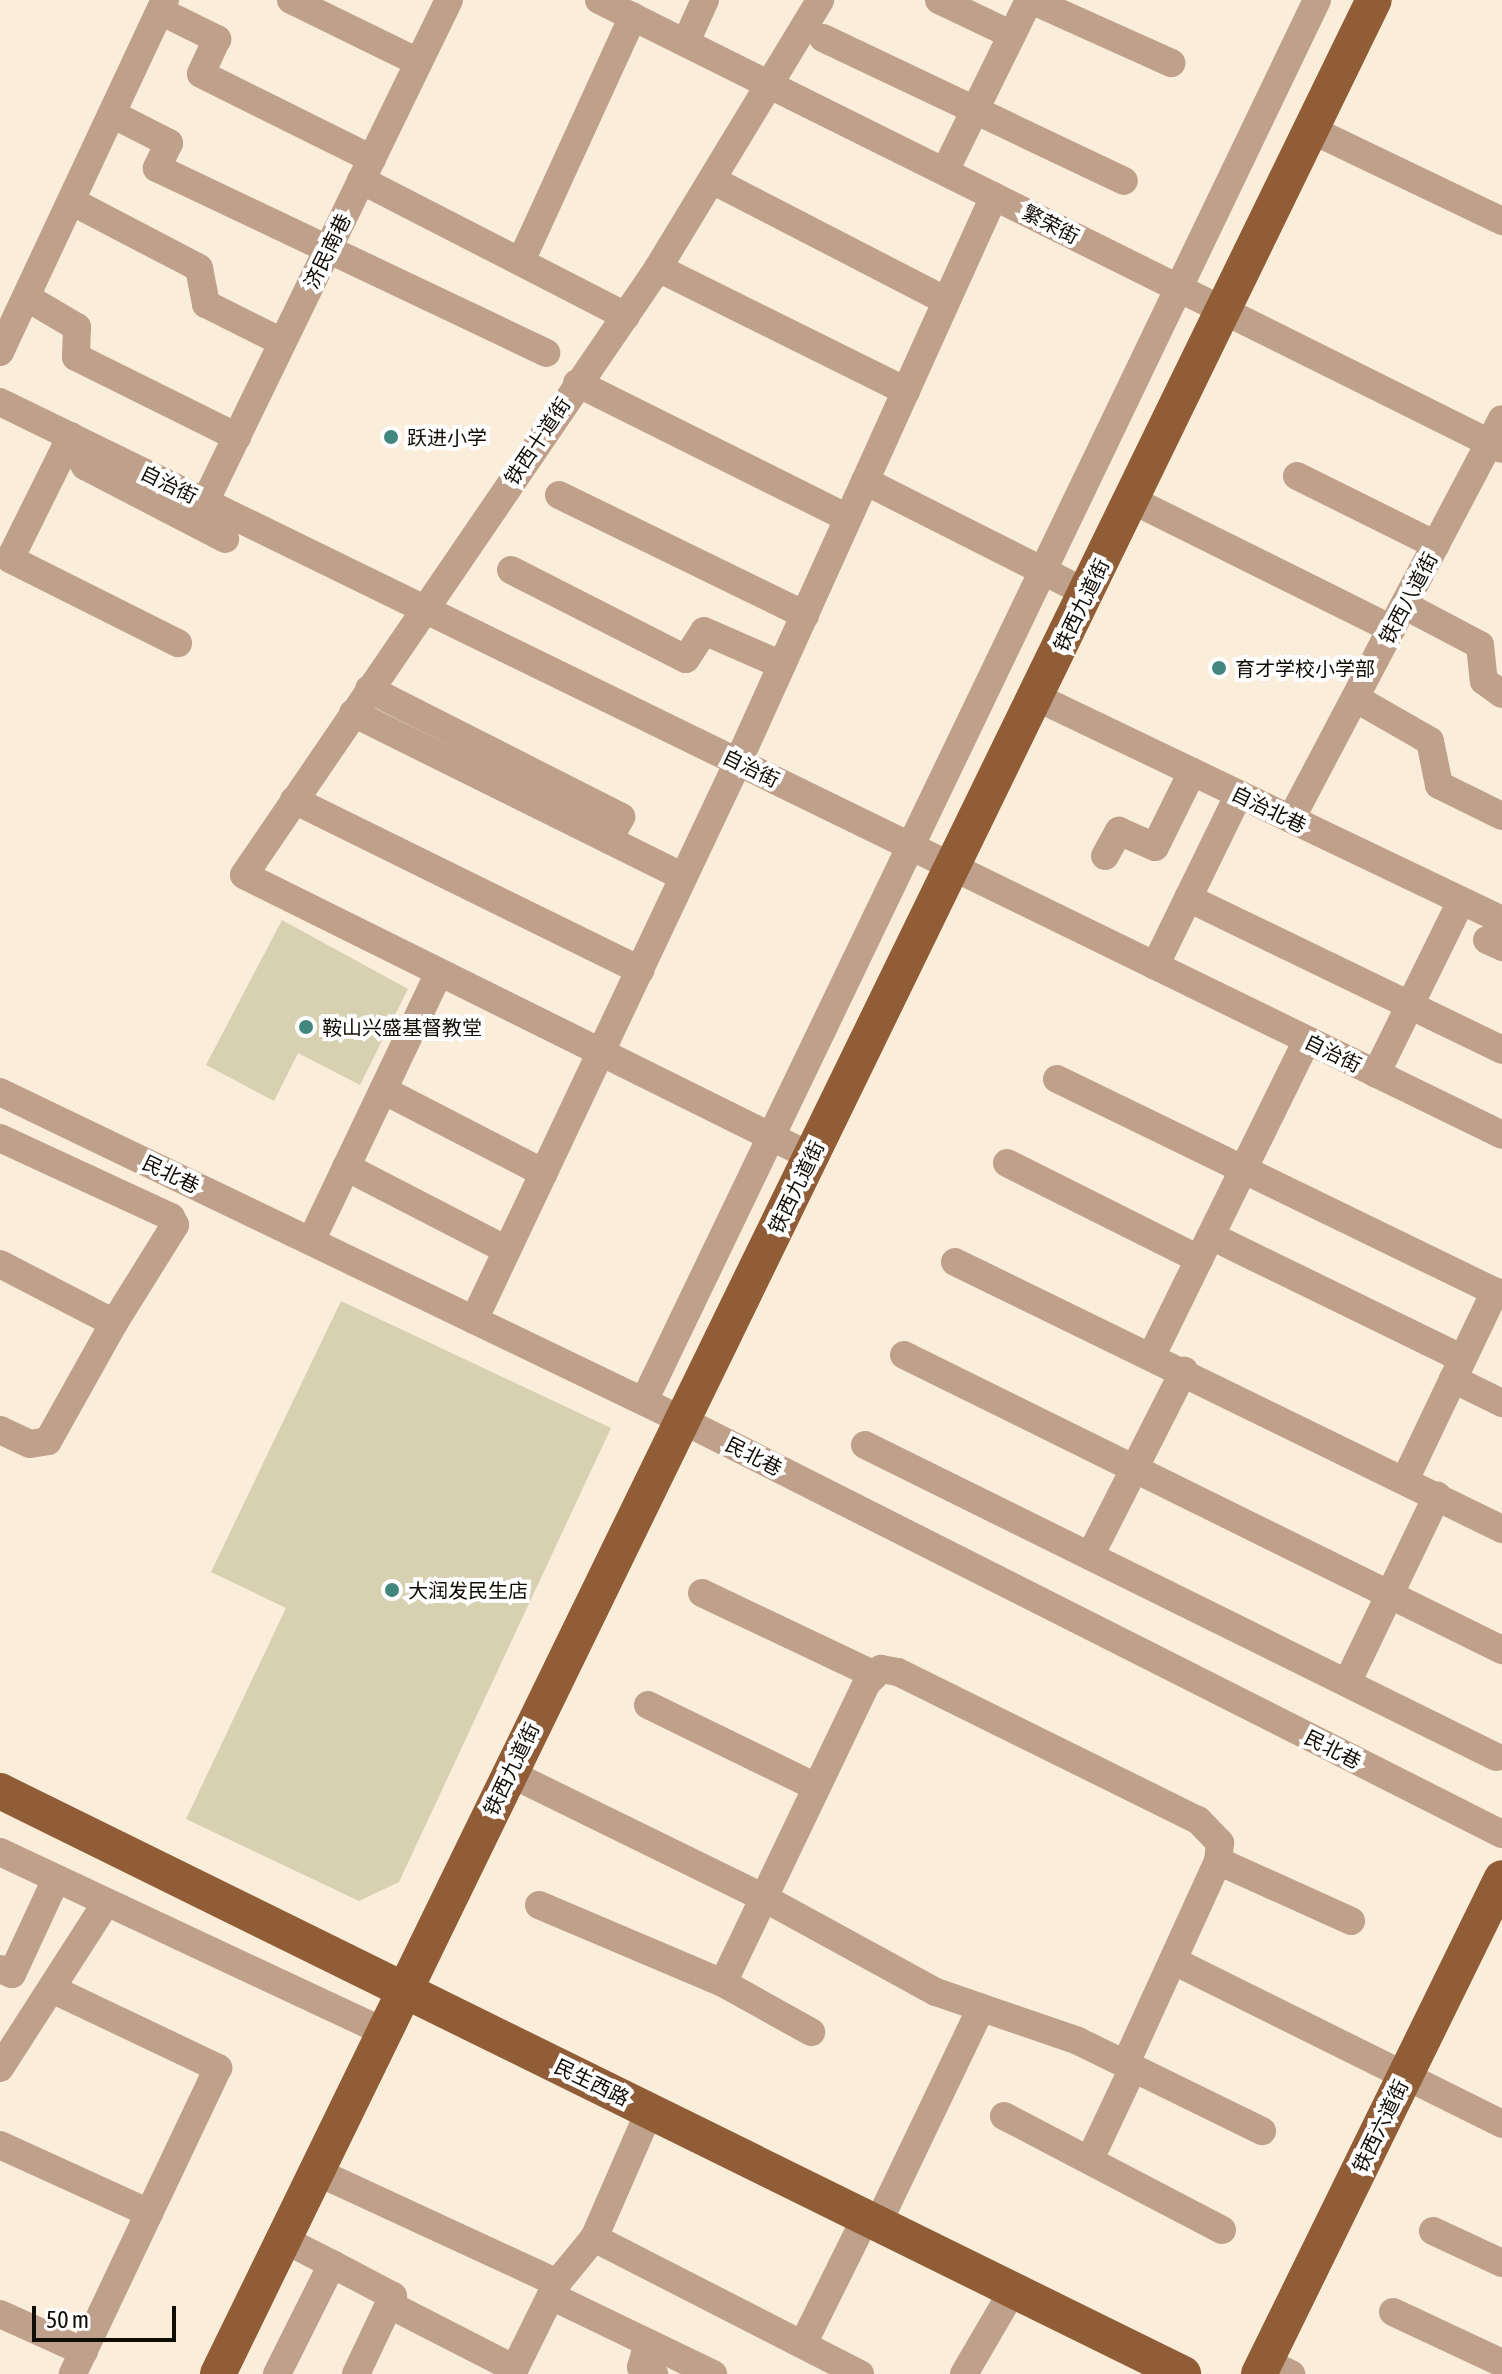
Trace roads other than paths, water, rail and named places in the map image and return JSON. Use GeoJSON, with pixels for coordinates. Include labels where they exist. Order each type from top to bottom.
{"type":"FeatureCollection","features":[{"type":"Feature","properties":{"kind":"main road","name":"铁西九道街"},"geometry":{"type":"LineString","coordinates":[[218,2374],[382,2031],[954,868],[1374,0]]}},
{"type":"Feature","properties":{"kind":"main road","name":"民生西路"},"geometry":{"type":"LineString","coordinates":[[0,1791],[1183,2374]]}},
{"type":"Feature","properties":{"kind":"main road","name":"铁西六道街"},"geometry":{"type":"LineString","coordinates":[[1271,2370],[1404,2078],[1502,1878]]}},
{"type":"Feature","properties":{"kind":"street"},"geometry":{"type":"LineString","coordinates":[[291,0],[418,62]]}},
{"type":"Feature","properties":{"kind":"street","name":"济民南巷"},"geometry":{"type":"LineString","coordinates":[[205,502],[449,0]]}},
{"type":"Feature","properties":{"kind":"street","name":"繁荣街"},"geometry":{"type":"LineString","coordinates":[[599,0],[1224,311],[1498,437]]}},
{"type":"Feature","properties":{"kind":"street"},"geometry":{"type":"LineString","coordinates":[[686,42],[705,0]]}},
{"type":"Feature","properties":{"kind":"street","name":"铁西十道街"},"geometry":{"type":"LineString","coordinates":[[439,973],[244,875],[423,608],[658,268],[714,181],[820,0]]}},
{"type":"Feature","properties":{"kind":"street"},"geometry":{"type":"LineString","coordinates":[[939,0],[1012,35]]}},
{"type":"Feature","properties":{"kind":"street"},"geometry":{"type":"LineString","coordinates":[[945,171],[1030,0],[1171,63]]}},
{"type":"Feature","properties":{"kind":"street"},"geometry":{"type":"LineString","coordinates":[[644,1401],[908,845],[1046,572],[1317,0]]}},
{"type":"Feature","properties":{"kind":"street"},"geometry":{"type":"LineString","coordinates":[[0,352],[163,6],[217,39],[201,74],[521,261],[626,316]]}},
{"type":"Feature","properties":{"kind":"street"},"geometry":{"type":"LineString","coordinates":[[521,261],[633,16]]}},
{"type":"Feature","properties":{"kind":"street"},"geometry":{"type":"LineString","coordinates":[[823,38],[973,113],[1124,181]]}},
{"type":"Feature","properties":{"kind":"street"},"geometry":{"type":"LineString","coordinates":[[112,114],[169,143],[157,168],[546,353]]}},
{"type":"Feature","properties":{"kind":"street"},"geometry":{"type":"LineString","coordinates":[[1312,130],[1502,221]]}},
{"type":"Feature","properties":{"kind":"street"},"geometry":{"type":"LineString","coordinates":[[714,181],[946,301]]}},
{"type":"Feature","properties":{"kind":"street"},"geometry":{"type":"LineString","coordinates":[[474,1320],[738,762],[994,196]]}},
{"type":"Feature","properties":{"kind":"street"},"geometry":{"type":"LineString","coordinates":[[71,201],[199,268],[206,304],[282,342]]}},
{"type":"Feature","properties":{"kind":"street"},"geometry":{"type":"LineString","coordinates":[[658,268],[906,391]]}},
{"type":"Feature","properties":{"kind":"street"},"geometry":{"type":"LineString","coordinates":[[26,297],[77,327],[76,357],[237,437]]}},
{"type":"Feature","properties":{"kind":"street"},"geometry":{"type":"LineString","coordinates":[[577,383],[848,518]]}},
{"type":"Feature","properties":{"kind":"street","name":"自治街"},"geometry":{"type":"LineString","coordinates":[[0,402],[1502,1135]]}},
{"type":"Feature","properties":{"kind":"street","name":"铁西八道街"},"geometry":{"type":"LineString","coordinates":[[1291,819],[1436,545],[1498,437]]}},
{"type":"Feature","properties":{"kind":"street"},"geometry":{"type":"LineString","coordinates":[[70,438],[85,466],[225,539]]}},
{"type":"Feature","properties":{"kind":"street"},"geometry":{"type":"LineString","coordinates":[[70,438],[10,559],[178,643]]}},
{"type":"Feature","properties":{"kind":"street"},"geometry":{"type":"LineString","coordinates":[[1297,476],[1436,545]]}},
{"type":"Feature","properties":{"kind":"street"},"geometry":{"type":"LineString","coordinates":[[865,481],[1087,593]]}},
{"type":"Feature","properties":{"kind":"street"},"geometry":{"type":"LineString","coordinates":[[559,495],[805,615]]}},
{"type":"Feature","properties":{"kind":"street"},"geometry":{"type":"LineString","coordinates":[[1132,500],[1398,617],[1480,645],[1484,681],[1502,694]]}},
{"type":"Feature","properties":{"kind":"street"},"geometry":{"type":"LineString","coordinates":[[511,570],[686,659],[704,631],[782,665]]}},
{"type":"Feature","properties":{"kind":"street"},"geometry":{"type":"LineString","coordinates":[[369,689],[621,817],[609,840]]}},
{"type":"Feature","properties":{"kind":"street","name":"自治北巷"},"geometry":{"type":"LineString","coordinates":[[1036,697],[1461,901],[1497,935]]}},
{"type":"Feature","properties":{"kind":"street"},"geometry":{"type":"LineString","coordinates":[[1355,698],[1430,741],[1439,785],[1502,816]]}},
{"type":"Feature","properties":{"kind":"street"},"geometry":{"type":"LineString","coordinates":[[353,713],[684,877]]}},
{"type":"Feature","properties":{"kind":"street"},"geometry":{"type":"LineString","coordinates":[[1105,856],[1119,831],[1155,847],[1192,772]]}},
{"type":"Feature","properties":{"kind":"street"},"geometry":{"type":"LineString","coordinates":[[1155,966],[1239,794]]}},
{"type":"Feature","properties":{"kind":"street"},"geometry":{"type":"LineString","coordinates":[[294,800],[640,970]]}},
{"type":"Feature","properties":{"kind":"street"},"geometry":{"type":"LineString","coordinates":[[1188,898],[1502,1050]]}},
{"type":"Feature","properties":{"kind":"street"},"geometry":{"type":"LineString","coordinates":[[1376,1074],[1461,901]]}},
{"type":"Feature","properties":{"kind":"street"},"geometry":{"type":"LineString","coordinates":[[311,1241],[439,973],[812,1157]]}},
{"type":"Feature","properties":{"kind":"street"},"geometry":{"type":"LineString","coordinates":[[1152,1355],[1307,1040]]}},
{"type":"Feature","properties":{"kind":"street"},"geometry":{"type":"LineString","coordinates":[[1057,1079],[1499,1293],[1458,1369],[1405,1480]]}},
{"type":"Feature","properties":{"kind":"street"},"geometry":{"type":"LineString","coordinates":[[383,1090],[544,1173]]}},
{"type":"Feature","properties":{"kind":"street","name":"民北巷"},"geometry":{"type":"LineString","coordinates":[[0,1092],[644,1401],[1502,1834]]}},
{"type":"Feature","properties":{"kind":"street"},"geometry":{"type":"LineString","coordinates":[[0,1138],[171,1217],[175,1225],[171,1237],[146,1265],[48,1441],[30,1444],[0,1430]]}},
{"type":"Feature","properties":{"kind":"street"},"geometry":{"type":"LineString","coordinates":[[1007,1163],[1205,1248],[1458,1369],[1502,1403]]}},
{"type":"Feature","properties":{"kind":"street"},"geometry":{"type":"LineString","coordinates":[[346,1167],[507,1250]]}},
{"type":"Feature","properties":{"kind":"street"},"geometry":{"type":"LineString","coordinates":[[955,1262],[1152,1355],[1502,1529]]}},
{"type":"Feature","properties":{"kind":"street"},"geometry":{"type":"LineString","coordinates":[[0,1264],[114,1323]]}},
{"type":"Feature","properties":{"kind":"street"},"geometry":{"type":"LineString","coordinates":[[904,1355],[1502,1650]]}},
{"type":"Feature","properties":{"kind":"street"},"geometry":{"type":"LineString","coordinates":[[1090,1556],[1184,1371]]}},
{"type":"Feature","properties":{"kind":"street"},"geometry":{"type":"LineString","coordinates":[[865,1445],[1496,1757]]}},
{"type":"Feature","properties":{"kind":"street"},"geometry":{"type":"LineString","coordinates":[[1347,1683],[1437,1496]]}},
{"type":"Feature","properties":{"kind":"street"},"geometry":{"type":"LineString","coordinates":[[702,1593],[875,1675]]}},
{"type":"Feature","properties":{"kind":"street"},"geometry":{"type":"LineString","coordinates":[[723,1983],[816,1787],[875,1675],[881,1669],[898,1672],[1198,1820],[1220,1843],[1218,1861],[1182,1932],[1174,1961],[1090,2159]]}},
{"type":"Feature","properties":{"kind":"street"},"geometry":{"type":"LineString","coordinates":[[648,1705],[816,1787]]}},
{"type":"Feature","properties":{"kind":"street"},"geometry":{"type":"LineString","coordinates":[[509,1773],[764,1898],[980,2010],[1129,2065],[1262,2131]]}},
{"type":"Feature","properties":{"kind":"street"},"geometry":{"type":"LineString","coordinates":[[0,1852],[382,2031]]}},
{"type":"Feature","properties":{"kind":"street"},"geometry":{"type":"LineString","coordinates":[[1218,1861],[1351,1921]]}},
{"type":"Feature","properties":{"kind":"street"},"geometry":{"type":"LineString","coordinates":[[0,1969],[12,1974],[56,1879]]}},
{"type":"Feature","properties":{"kind":"street"},"geometry":{"type":"LineString","coordinates":[[0,2068],[54,1990],[106,1903]]}},
{"type":"Feature","properties":{"kind":"street"},"geometry":{"type":"LineString","coordinates":[[539,1905],[723,1983],[811,2032]]}},
{"type":"Feature","properties":{"kind":"street"},"geometry":{"type":"LineString","coordinates":[[1174,1961],[1404,2078],[1502,2124]]}},
{"type":"Feature","properties":{"kind":"street"},"geometry":{"type":"LineString","coordinates":[[0,2314],[78,2363],[218,2068],[54,1990]]}},
{"type":"Feature","properties":{"kind":"street"},"geometry":{"type":"LineString","coordinates":[[803,2344],[872,2220],[980,2010]]}},
{"type":"Feature","properties":{"kind":"street"},"geometry":{"type":"LineString","coordinates":[[390,2305],[514,2372],[554,2290],[594,2238],[650,2110]]}},
{"type":"Feature","properties":{"kind":"street"},"geometry":{"type":"LineString","coordinates":[[1004,2116],[1222,2230]]}},
{"type":"Feature","properties":{"kind":"street"},"geometry":{"type":"LineString","coordinates":[[0,2145],[149,2213]]}},
{"type":"Feature","properties":{"kind":"street"},"geometry":{"type":"LineString","coordinates":[[315,2171],[554,2290],[648,2343],[713,2374]]}},
{"type":"Feature","properties":{"kind":"street"},"geometry":{"type":"LineString","coordinates":[[1433,2231],[1502,2263]]}},
{"type":"Feature","properties":{"kind":"street"},"geometry":{"type":"LineString","coordinates":[[594,2238],[860,2374]]}},
{"type":"Feature","properties":{"kind":"street"},"geometry":{"type":"LineString","coordinates":[[283,2239],[393,2296],[356,2374]]}},
{"type":"Feature","properties":{"kind":"street"},"geometry":{"type":"LineString","coordinates":[[277,2374],[332,2264]]}},
{"type":"Feature","properties":{"kind":"street"},"geometry":{"type":"LineString","coordinates":[[964,2374],[1013,2290]]}},
{"type":"Feature","properties":{"kind":"street"},"geometry":{"type":"LineString","coordinates":[[1393,2312],[1502,2363]]}},
{"type":"Feature","properties":{"kind":"street"},"geometry":{"type":"LineString","coordinates":[[648,2343],[641,2367],[654,2374]]}},
{"type":"Feature","properties":{"kind":"place","name":"跃进小学"},"geometry":{"type":"Point","coordinates":[391,437]}},
{"type":"Feature","properties":{"kind":"place","name":"育才学校小学部"},"geometry":{"type":"Point","coordinates":[1219,668]}},
{"type":"Feature","properties":{"kind":"place","name":"鞍山兴盛基督教堂"},"geometry":{"type":"Point","coordinates":[306,1027]}},
{"type":"Feature","properties":{"kind":"place","name":"大润发民生店"},"geometry":{"type":"Point","coordinates":[392,1590]}}]}
